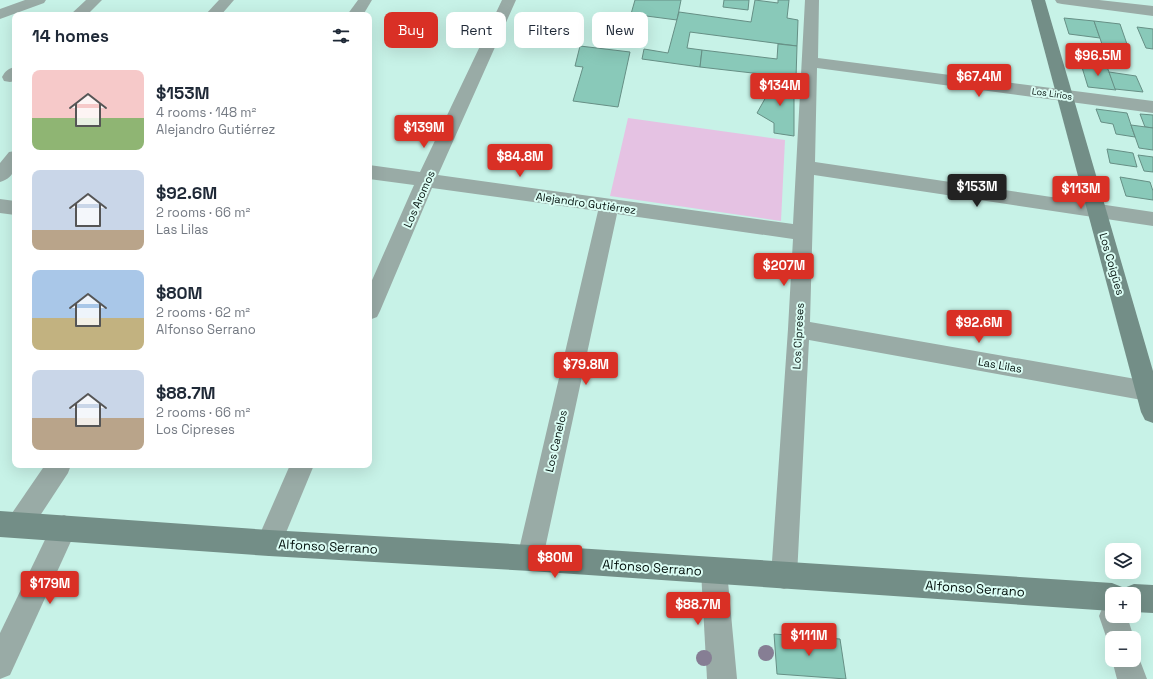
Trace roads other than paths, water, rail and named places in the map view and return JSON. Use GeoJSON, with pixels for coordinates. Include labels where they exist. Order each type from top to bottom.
{"type":"FeatureCollection","features":[{"type":"Feature","properties":{"kind":"street"},"geometry":{"type":"LineString","coordinates":[[0,14],[39,0]]}},
{"type":"Feature","properties":{"kind":"street"},"geometry":{"type":"LineString","coordinates":[[81,12],[95,0]]}},
{"type":"Feature","properties":{"kind":"street"},"geometry":{"type":"LineString","coordinates":[[216,12],[227,0]]}},
{"type":"Feature","properties":{"kind":"street"},"geometry":{"type":"LineString","coordinates":[[357,12],[365,0]]}},
{"type":"Feature","properties":{"kind":"street","name":"Los Aromos"},"geometry":{"type":"LineString","coordinates":[[372,304],[426,180],[510,0]]}},
{"type":"Feature","properties":{"kind":"street","name":"Los Cipreses"},"geometry":{"type":"LineString","coordinates":[[784,576],[799,329],[812,0]]}},
{"type":"Feature","properties":{"kind":"street","name":"Los Coigües"},"geometry":{"type":"LineString","coordinates":[[1038,0],[1150,392],[1153,412]]}},
{"type":"Feature","properties":{"kind":"street"},"geometry":{"type":"LineString","coordinates":[[1062,0],[1153,11]]}},
{"type":"Feature","properties":{"kind":"street","name":"Los Lirios"},"geometry":{"type":"LineString","coordinates":[[809,62],[1153,107]]}},
{"type":"Feature","properties":{"kind":"street"},"geometry":{"type":"LineString","coordinates":[[0,175],[12,161]]}},
{"type":"Feature","properties":{"kind":"street"},"geometry":{"type":"LineString","coordinates":[[806,167],[1153,219]]}},
{"type":"Feature","properties":{"kind":"street","name":"Alejandro Gutiérrez"},"geometry":{"type":"LineString","coordinates":[[372,172],[803,233]]}},
{"type":"Feature","properties":{"kind":"street"},"geometry":{"type":"LineString","coordinates":[[0,206],[12,208]]}},
{"type":"Feature","properties":{"kind":"street","name":"Los Canelos"},"geometry":{"type":"LineString","coordinates":[[530,558],[609,206]]}},
{"type":"Feature","properties":{"kind":"street","name":"Las Lilas"},"geometry":{"type":"LineString","coordinates":[[799,329],[1150,392]]}},
{"type":"Feature","properties":{"kind":"street"},"geometry":{"type":"LineString","coordinates":[[9,524],[56,468]]}},
{"type":"Feature","properties":{"kind":"street"},"geometry":{"type":"LineString","coordinates":[[269,543],[301,468]]}},
{"type":"Feature","properties":{"kind":"street","name":"Alfonso Serrano"},"geometry":{"type":"LineString","coordinates":[[9,524],[269,543],[530,558],[784,576],[1105,605]]}},
{"type":"Feature","properties":{"kind":"street"},"geometry":{"type":"LineString","coordinates":[[0,665],[64,528]]}},
{"type":"Feature","properties":{"kind":"street"},"geometry":{"type":"LineString","coordinates":[[714,571],[722,679]]}},
{"type":"Feature","properties":{"kind":"street"},"geometry":{"type":"LineString","coordinates":[[1141,598],[1153,599]]}},
{"type":"Feature","properties":{"kind":"street"},"geometry":{"type":"LineString","coordinates":[[1128,667],[1132,679]]}}]}
